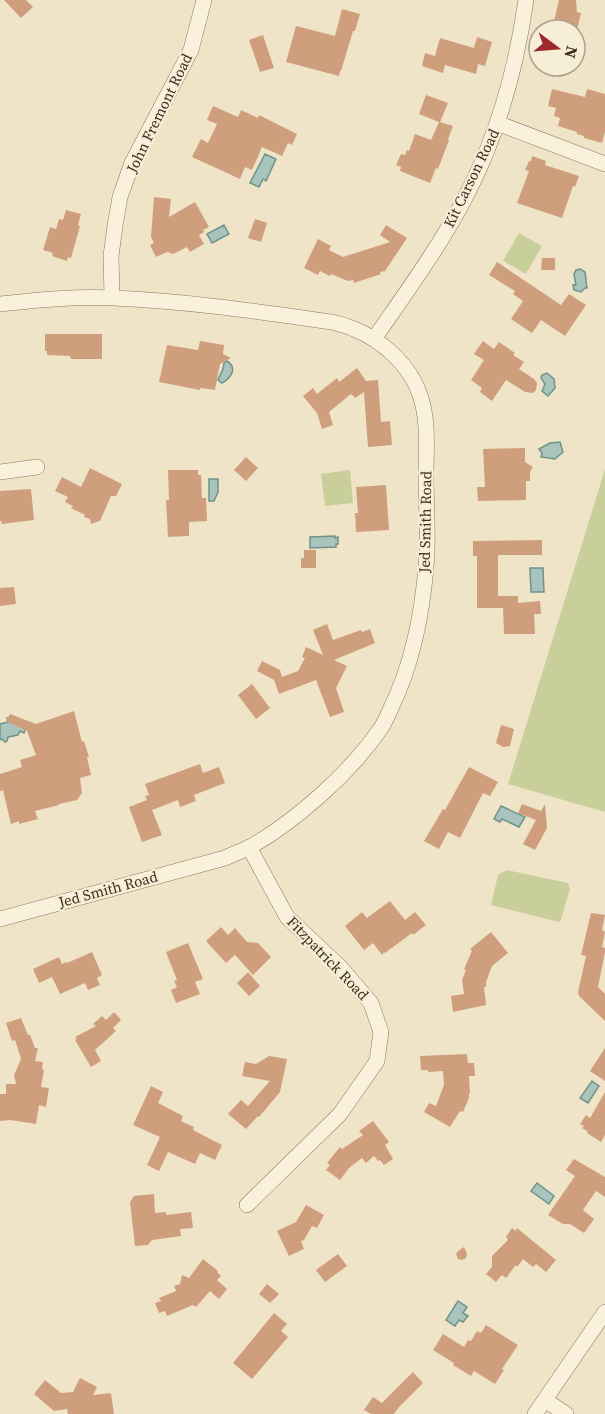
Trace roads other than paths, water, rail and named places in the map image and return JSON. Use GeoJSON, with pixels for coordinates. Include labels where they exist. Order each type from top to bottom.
{"type":"FeatureCollection","features":[{"type":"Feature","properties":{"kind":"street","name":"John Fremont Road"},"geometry":{"type":"LineString","coordinates":[[112,297],[111,256],[120,197],[132,163],[191,50],[204,0]]}},
{"type":"Feature","properties":{"kind":"street","name":"Kit Carson Road"},"geometry":{"type":"LineString","coordinates":[[374,339],[408,290],[465,198],[497,123],[513,70],[526,0]]}},
{"type":"Feature","properties":{"kind":"street"},"geometry":{"type":"LineString","coordinates":[[497,123],[605,164]]}},
{"type":"Feature","properties":{"kind":"street","name":"Jed Smith Road"},"geometry":{"type":"LineString","coordinates":[[0,304],[112,297],[158,300],[332,322],[353,328],[374,339],[401,363],[412,378],[420,394],[427,431],[426,567],[412,652],[398,693],[382,727],[360,755],[332,785],[284,824],[249,848],[225,858],[0,919]]}},
{"type":"Feature","properties":{"kind":"street"},"geometry":{"type":"LineString","coordinates":[[0,472],[37,467]]}},
{"type":"Feature","properties":{"kind":"street","name":"Fitzpatrick Road"},"geometry":{"type":"LineString","coordinates":[[247,1205],[340,1114],[377,1061],[381,1032],[372,1003],[340,968],[287,917],[249,848]]}},
{"type":"Feature","properties":{"kind":"street"},"geometry":{"type":"LineString","coordinates":[[536,1414],[605,1311]]}},
{"type":"Feature","properties":{"kind":"street"},"geometry":{"type":"LineString","coordinates":[[545,1400],[566,1414]]}},
{"type":"Feature","properties":{"kind":"water"},"geometry":{"type":"Polygon","coordinates":[[[265,154],[276,159],[266,181],[263,179],[259,187],[250,183],[265,154]]]}},
{"type":"Feature","properties":{"kind":"water"},"geometry":{"type":"Polygon","coordinates":[[[224,225],[229,234],[212,243],[207,234],[224,225]]]}},
{"type":"Feature","properties":{"kind":"water"},"geometry":{"type":"Polygon","coordinates":[[[580,269],[585,272],[587,288],[581,292],[574,290],[573,285],[576,285],[574,274],[580,269]]]}},
{"type":"Feature","properties":{"kind":"water"},"geometry":{"type":"Polygon","coordinates":[[[227,361],[233,370],[222,383],[218,380],[224,363],[227,361]]]}},
{"type":"Feature","properties":{"kind":"water"},"geometry":{"type":"Polygon","coordinates":[[[547,373],[554,379],[555,388],[548,396],[542,391],[545,384],[541,378],[547,373]]]}},
{"type":"Feature","properties":{"kind":"water"},"geometry":{"type":"Polygon","coordinates":[[[560,442],[563,452],[555,459],[541,457],[542,453],[539,449],[550,443],[560,442]]]}},
{"type":"Feature","properties":{"kind":"water"},"geometry":{"type":"Polygon","coordinates":[[[209,479],[218,479],[218,492],[214,501],[209,501],[209,479]]]}},
{"type":"Feature","properties":{"kind":"water"},"geometry":{"type":"Polygon","coordinates":[[[335,536],[335,538],[338,537],[336,547],[310,548],[310,537],[335,536]]]}},
{"type":"Feature","properties":{"kind":"water"},"geometry":{"type":"Polygon","coordinates":[[[530,568],[543,568],[544,592],[531,592],[530,568]]]}},
{"type":"Feature","properties":{"kind":"water"},"geometry":{"type":"Polygon","coordinates":[[[12,717],[25,729],[24,733],[20,731],[18,735],[8,737],[5,742],[0,740],[0,724],[8,722],[7,718],[12,717]]]}},
{"type":"Feature","properties":{"kind":"water"},"geometry":{"type":"Polygon","coordinates":[[[501,806],[525,817],[519,827],[502,819],[500,822],[494,819],[501,806]]]}},
{"type":"Feature","properties":{"kind":"water"},"geometry":{"type":"Polygon","coordinates":[[[592,1081],[599,1086],[588,1103],[580,1098],[592,1081]]]}},
{"type":"Feature","properties":{"kind":"water"},"geometry":{"type":"Polygon","coordinates":[[[537,1183],[554,1196],[549,1204],[531,1191],[537,1183]]]}},
{"type":"Feature","properties":{"kind":"water"},"geometry":{"type":"Polygon","coordinates":[[[458,1301],[467,1307],[463,1313],[468,1316],[463,1322],[459,1320],[455,1326],[446,1320],[458,1301]]]}}]}
